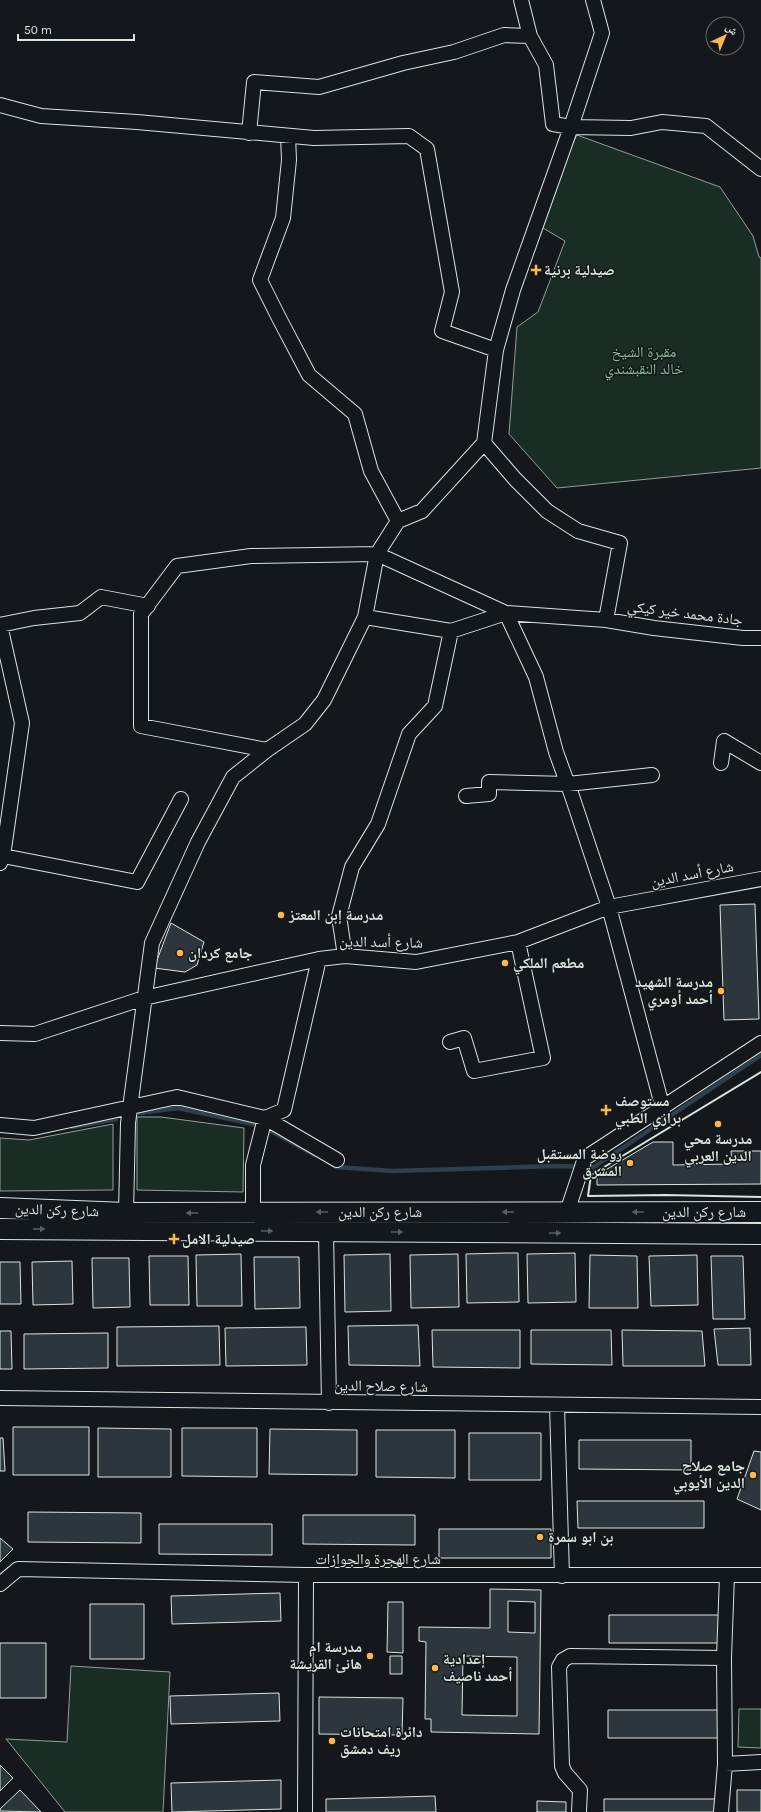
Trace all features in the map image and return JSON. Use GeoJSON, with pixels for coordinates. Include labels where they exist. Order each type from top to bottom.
{"type":"FeatureCollection","features":[{"type":"Feature","properties":{"kind":"main road","name":"شارع ركن الدين"},"geometry":{"type":"LineString","coordinates":[[0,1208],[126,1213],[761,1212]]}},
{"type":"Feature","properties":{"kind":"main road","name":"شارع ركن الدين"},"geometry":{"type":"LineString","coordinates":[[0,1229],[761,1234]]}},
{"type":"Feature","properties":{"kind":"street"},"geometry":{"type":"LineString","coordinates":[[521,0],[530,36],[546,65],[553,124],[571,127],[631,128],[662,122],[706,126],[761,169]]}},
{"type":"Feature","properties":{"kind":"street"},"geometry":{"type":"LineString","coordinates":[[126,1213],[128,1123],[152,943],[198,842],[233,777],[267,750],[305,724],[324,700],[365,617],[377,554],[398,521],[422,511],[484,442],[496,350],[512,290],[571,127],[602,33],[593,0]]}},
{"type":"Feature","properties":{"kind":"street"},"geometry":{"type":"LineString","coordinates":[[249,132],[254,82],[319,87],[403,63],[454,52],[504,35],[530,36]]}},
{"type":"Feature","properties":{"kind":"street"},"geometry":{"type":"LineString","coordinates":[[0,105],[41,116],[137,122],[314,138],[409,136],[427,149],[452,292],[442,331],[496,350]]}},
{"type":"Feature","properties":{"kind":"street"},"geometry":{"type":"LineString","coordinates":[[288,136],[289,160],[283,218],[260,280],[278,318],[310,375],[355,414],[371,470],[398,521]]}},
{"type":"Feature","properties":{"kind":"street"},"geometry":{"type":"LineString","coordinates":[[484,442],[515,479],[547,511],[578,531],[620,543],[606,620]]}},
{"type":"Feature","properties":{"kind":"street"},"geometry":{"type":"LineString","coordinates":[[267,750],[141,726],[141,614],[178,566],[251,556],[377,554],[506,613],[536,677],[556,752],[609,907],[663,1109]]}},
{"type":"Feature","properties":{"kind":"street"},"geometry":{"type":"LineString","coordinates":[[148,606],[101,597],[80,613],[34,618],[0,625],[22,723],[2,859],[137,882],[181,799]]}},
{"type":"Feature","properties":{"kind":"street"},"geometry":{"type":"LineString","coordinates":[[365,617],[451,631],[506,613]]}},
{"type":"Feature","properties":{"kind":"street","name":"جادة محمد خير كيكي"},"geometry":{"type":"LineString","coordinates":[[506,613],[606,620],[654,628],[743,638],[761,638]]}},
{"type":"Feature","properties":{"kind":"street"},"geometry":{"type":"LineString","coordinates":[[345,956],[339,916],[352,867],[378,824],[409,734],[435,706],[451,631]]}},
{"type":"Feature","properties":{"kind":"street"},"geometry":{"type":"LineString","coordinates":[[722,763],[724,741],[761,763]]}},
{"type":"Feature","properties":{"kind":"street"},"geometry":{"type":"LineString","coordinates":[[466,796],[490,794],[489,782],[568,784],[652,775]]}},
{"type":"Feature","properties":{"kind":"street","name":"شارع أسد الدين"},"geometry":{"type":"LineString","coordinates":[[0,1033],[35,1034],[144,998],[319,959],[345,956],[416,962],[518,942],[609,907],[761,879]]}},
{"type":"Feature","properties":{"kind":"street"},"geometry":{"type":"LineString","coordinates":[[450,1042],[464,1038],[474,1071],[543,1058],[518,942]]}},
{"type":"Feature","properties":{"kind":"street"},"geometry":{"type":"LineString","coordinates":[[253,1212],[253,1165],[260,1132],[265,1118],[284,1110],[319,959]]}},
{"type":"Feature","properties":{"kind":"street"},"geometry":{"type":"LineString","coordinates":[[567,1212],[578,1175],[585,1158],[663,1109],[761,1043]]}},
{"type":"Feature","properties":{"kind":"street"},"geometry":{"type":"LineString","coordinates":[[0,1125],[34,1128],[177,1097],[265,1118],[337,1160]]}},
{"type":"Feature","properties":{"kind":"street"},"geometry":{"type":"LineString","coordinates":[[326,1232],[329,1403]]}},
{"type":"Feature","properties":{"kind":"street","name":"شارع صلاح الدين"},"geometry":{"type":"LineString","coordinates":[[0,1398],[761,1407]]}},
{"type":"Feature","properties":{"kind":"street"},"geometry":{"type":"LineString","coordinates":[[557,1405],[562,1576]]}},
{"type":"Feature","properties":{"kind":"street","name":"شارع الهجرة والجوازات"},"geometry":{"type":"LineString","coordinates":[[0,1584],[18,1569],[306,1576],[761,1576]]}},
{"type":"Feature","properties":{"kind":"street"},"geometry":{"type":"LineString","coordinates":[[721,1812],[725,1764],[724,1658],[727,1575]]}},
{"type":"Feature","properties":{"kind":"street"},"geometry":{"type":"LineString","coordinates":[[305,1812],[306,1576]]}},
{"type":"Feature","properties":{"kind":"street"},"geometry":{"type":"LineString","coordinates":[[579,1812],[580,1790],[564,1773],[562,1766],[559,1667],[563,1660],[570,1656],[724,1658]]}},
{"type":"Feature","properties":{"kind":"street"},"geometry":{"type":"LineString","coordinates":[[725,1764],[761,1762]]}},
{"type":"Feature","properties":{"kind":"green space","name":"مقبرة الشيخ خالد النقبشندي"},"geometry":{"type":"Polygon","coordinates":[[[577,135],[720,187],[753,236],[759,257],[761,258],[761,468],[557,488],[509,434],[517,327],[538,312],[565,241],[531,221],[577,135]]]}},
{"type":"Feature","properties":{"kind":"green space"},"geometry":{"type":"Polygon","coordinates":[[[137,1117],[161,1117],[244,1128],[243,1192],[137,1190],[137,1117]]]}},
{"type":"Feature","properties":{"kind":"green space"},"geometry":{"type":"Polygon","coordinates":[[[113,1124],[113,1190],[0,1191],[0,1138],[29,1140],[113,1124]]]}},
{"type":"Feature","properties":{"kind":"green space"},"geometry":{"type":"Polygon","coordinates":[[[71,1666],[170,1672],[163,1812],[65,1812],[6,1739],[67,1742],[71,1666]]]}},
{"type":"Feature","properties":{"kind":"green space"},"geometry":{"type":"Polygon","coordinates":[[[739,1709],[761,1709],[761,1748],[738,1747],[739,1709]]]}},
{"type":"Feature","properties":{"kind":"building"},"geometry":{"type":"Polygon","coordinates":[[[755,904],[759,1019],[724,1020],[720,905],[755,904]]]}},
{"type":"Feature","properties":{"kind":"building","name":"جامع كردان"},"geometry":{"type":"Polygon","coordinates":[[[171,923],[204,942],[197,965],[185,972],[154,968],[171,923]]]}},
{"type":"Feature","properties":{"kind":"building"},"geometry":{"type":"Polygon","coordinates":[[[653,1142],[673,1142],[673,1165],[732,1164],[731,1151],[761,1151],[761,1184],[597,1185],[597,1175],[653,1142]]]}},
{"type":"Feature","properties":{"kind":"building"},"geometry":{"type":"Polygon","coordinates":[[[518,1253],[519,1302],[467,1303],[466,1254],[518,1253]]]}},
{"type":"Feature","properties":{"kind":"building"},"geometry":{"type":"Polygon","coordinates":[[[575,1253],[576,1302],[528,1303],[527,1254],[575,1253]]]}},
{"type":"Feature","properties":{"kind":"building"},"geometry":{"type":"Polygon","coordinates":[[[241,1254],[242,1306],[197,1306],[196,1255],[241,1254]]]}},
{"type":"Feature","properties":{"kind":"building"},"geometry":{"type":"Polygon","coordinates":[[[390,1254],[391,1311],[345,1312],[344,1255],[390,1254]]]}},
{"type":"Feature","properties":{"kind":"building"},"geometry":{"type":"Polygon","coordinates":[[[458,1254],[459,1307],[411,1308],[410,1255],[458,1254]]]}},
{"type":"Feature","properties":{"kind":"building"},"geometry":{"type":"Polygon","coordinates":[[[590,1255],[637,1256],[638,1308],[589,1308],[590,1255]]]}},
{"type":"Feature","properties":{"kind":"building"},"geometry":{"type":"Polygon","coordinates":[[[697,1255],[698,1305],[651,1306],[649,1256],[697,1255]]]}},
{"type":"Feature","properties":{"kind":"building"},"geometry":{"type":"Polygon","coordinates":[[[149,1256],[188,1256],[189,1305],[150,1305],[149,1256]]]}},
{"type":"Feature","properties":{"kind":"building"},"geometry":{"type":"Polygon","coordinates":[[[711,1256],[743,1256],[745,1319],[713,1319],[711,1256]]]}},
{"type":"Feature","properties":{"kind":"building"},"geometry":{"type":"Polygon","coordinates":[[[254,1257],[299,1257],[300,1308],[255,1309],[254,1257]]]}},
{"type":"Feature","properties":{"kind":"building"},"geometry":{"type":"Polygon","coordinates":[[[92,1258],[129,1258],[130,1307],[93,1308],[92,1258]]]}},
{"type":"Feature","properties":{"kind":"building"},"geometry":{"type":"Polygon","coordinates":[[[72,1261],[73,1304],[33,1305],[32,1262],[72,1261]]]}},
{"type":"Feature","properties":{"kind":"building"},"geometry":{"type":"Polygon","coordinates":[[[0,1262],[20,1262],[21,1304],[0,1304],[0,1262]]]}},
{"type":"Feature","properties":{"kind":"building"},"geometry":{"type":"Polygon","coordinates":[[[418,1325],[420,1366],[349,1365],[348,1326],[418,1325]]]}},
{"type":"Feature","properties":{"kind":"building"},"geometry":{"type":"Polygon","coordinates":[[[219,1326],[220,1365],[117,1366],[117,1327],[219,1326]]]}},
{"type":"Feature","properties":{"kind":"building"},"geometry":{"type":"Polygon","coordinates":[[[306,1327],[307,1365],[226,1366],[225,1328],[306,1327]]]}},
{"type":"Feature","properties":{"kind":"building"},"geometry":{"type":"Polygon","coordinates":[[[750,1328],[751,1365],[718,1365],[714,1329],[750,1328]]]}},
{"type":"Feature","properties":{"kind":"building"},"geometry":{"type":"Polygon","coordinates":[[[432,1330],[520,1330],[520,1368],[433,1367],[432,1330]]]}},
{"type":"Feature","properties":{"kind":"building"},"geometry":{"type":"Polygon","coordinates":[[[531,1330],[611,1330],[612,1365],[531,1364],[531,1330]]]}},
{"type":"Feature","properties":{"kind":"building"},"geometry":{"type":"Polygon","coordinates":[[[622,1330],[702,1331],[705,1366],[623,1366],[622,1330]]]}},
{"type":"Feature","properties":{"kind":"building"},"geometry":{"type":"Polygon","coordinates":[[[0,1331],[11,1331],[12,1369],[0,1369],[0,1331]]]}},
{"type":"Feature","properties":{"kind":"building"},"geometry":{"type":"Polygon","coordinates":[[[108,1333],[108,1368],[24,1369],[24,1334],[108,1333]]]}},
{"type":"Feature","properties":{"kind":"building"},"geometry":{"type":"Polygon","coordinates":[[[13,1427],[89,1427],[89,1475],[13,1475],[13,1427]]]}},
{"type":"Feature","properties":{"kind":"building"},"geometry":{"type":"Polygon","coordinates":[[[98,1428],[171,1429],[171,1477],[98,1477],[98,1428]]]}},
{"type":"Feature","properties":{"kind":"building"},"geometry":{"type":"Polygon","coordinates":[[[182,1428],[257,1428],[257,1477],[182,1476],[182,1428]]]}},
{"type":"Feature","properties":{"kind":"building"},"geometry":{"type":"Polygon","coordinates":[[[270,1429],[357,1430],[357,1475],[269,1474],[270,1429]]]}},
{"type":"Feature","properties":{"kind":"building"},"geometry":{"type":"Polygon","coordinates":[[[376,1430],[455,1430],[455,1478],[376,1477],[376,1430]]]}},
{"type":"Feature","properties":{"kind":"building"},"geometry":{"type":"Polygon","coordinates":[[[469,1433],[541,1433],[541,1480],[469,1480],[469,1433]]]}},
{"type":"Feature","properties":{"kind":"building"},"geometry":{"type":"Polygon","coordinates":[[[0,1438],[3,1438],[5,1471],[0,1471],[0,1438]]]}},
{"type":"Feature","properties":{"kind":"building"},"geometry":{"type":"Polygon","coordinates":[[[579,1440],[691,1440],[691,1470],[579,1469],[579,1440]]]}},
{"type":"Feature","properties":{"kind":"building","name":"جامع صلاح الدين الأيوبي"},"geometry":{"type":"Polygon","coordinates":[[[754,1451],[761,1452],[761,1510],[737,1499],[754,1451]]]}},
{"type":"Feature","properties":{"kind":"building"},"geometry":{"type":"Polygon","coordinates":[[[577,1501],[704,1501],[704,1528],[578,1528],[577,1501]]]}},
{"type":"Feature","properties":{"kind":"building"},"geometry":{"type":"Polygon","coordinates":[[[28,1512],[141,1513],[141,1543],[28,1542],[28,1512]]]}},
{"type":"Feature","properties":{"kind":"building"},"geometry":{"type":"Polygon","coordinates":[[[303,1515],[415,1515],[415,1545],[303,1544],[303,1515]]]}},
{"type":"Feature","properties":{"kind":"building"},"geometry":{"type":"Polygon","coordinates":[[[159,1524],[272,1524],[272,1555],[159,1554],[159,1524]]]}},
{"type":"Feature","properties":{"kind":"building"},"geometry":{"type":"Polygon","coordinates":[[[439,1529],[551,1529],[551,1558],[439,1558],[439,1529]]]}},
{"type":"Feature","properties":{"kind":"building"},"geometry":{"type":"Polygon","coordinates":[[[0,1538],[13,1549],[0,1562],[0,1538]]]}},
{"type":"Feature","properties":{"kind":"building"},"geometry":{"type":"Polygon","coordinates":[[[490,1589],[541,1590],[539,1734],[431,1732],[431,1719],[425,1719],[426,1642],[419,1641],[419,1627],[490,1628],[490,1589]],[[508,1601],[508,1632],[535,1633],[535,1602],[508,1601]],[[463,1656],[462,1715],[517,1716],[517,1657],[463,1656]]]}},
{"type":"Feature","properties":{"kind":"building"},"geometry":{"type":"Polygon","coordinates":[[[280,1593],[281,1621],[172,1624],[171,1596],[280,1593]]]}},
{"type":"Feature","properties":{"kind":"building"},"geometry":{"type":"Polygon","coordinates":[[[388,1602],[403,1602],[403,1653],[387,1652],[388,1602]]]}},
{"type":"Feature","properties":{"kind":"building"},"geometry":{"type":"Polygon","coordinates":[[[90,1604],[144,1604],[144,1659],[90,1659],[90,1604]]]}},
{"type":"Feature","properties":{"kind":"building"},"geometry":{"type":"Polygon","coordinates":[[[609,1615],[720,1615],[720,1643],[609,1643],[609,1615]]]}},
{"type":"Feature","properties":{"kind":"building"},"geometry":{"type":"Polygon","coordinates":[[[0,1643],[46,1643],[46,1698],[0,1698],[0,1643]]]}},
{"type":"Feature","properties":{"kind":"building"},"geometry":{"type":"Polygon","coordinates":[[[390,1656],[402,1656],[402,1674],[390,1674],[390,1656]]]}},
{"type":"Feature","properties":{"kind":"building"},"geometry":{"type":"Polygon","coordinates":[[[279,1693],[280,1721],[171,1724],[170,1696],[279,1693]]]}},
{"type":"Feature","properties":{"kind":"building"},"geometry":{"type":"Polygon","coordinates":[[[319,1697],[403,1698],[402,1735],[319,1734],[319,1697]]]}},
{"type":"Feature","properties":{"kind":"building"},"geometry":{"type":"Polygon","coordinates":[[[608,1710],[719,1710],[719,1738],[608,1738],[608,1710]]]}},
{"type":"Feature","properties":{"kind":"building"},"geometry":{"type":"Polygon","coordinates":[[[0,1765],[13,1778],[0,1791],[0,1765]]]}},
{"type":"Feature","properties":{"kind":"building"},"geometry":{"type":"Polygon","coordinates":[[[281,1780],[281,1809],[172,1812],[171,1783],[281,1780]]]}},
{"type":"Feature","properties":{"kind":"building"},"geometry":{"type":"Polygon","coordinates":[[[20,1790],[41,1812],[0,1811],[0,1809],[20,1790]]]}},
{"type":"Feature","properties":{"kind":"building"},"geometry":{"type":"Polygon","coordinates":[[[737,1790],[761,1790],[761,1812],[737,1812],[737,1790]]]}},
{"type":"Feature","properties":{"kind":"building"},"geometry":{"type":"Polygon","coordinates":[[[435,1796],[436,1812],[326,1812],[326,1799],[435,1796]]]}},
{"type":"Feature","properties":{"kind":"building"},"geometry":{"type":"Polygon","coordinates":[[[604,1799],[715,1799],[715,1812],[604,1812],[604,1799]]]}},
{"type":"Feature","properties":{"kind":"building"},"geometry":{"type":"Polygon","coordinates":[[[537,1801],[566,1802],[566,1812],[537,1812],[537,1801]]]}},
{"type":"Feature","properties":{"kind":"waterway"},"geometry":{"type":"LineString","coordinates":[[332,1164],[336,1167],[392,1171],[555,1166],[594,1167],[761,1055]]}},
{"type":"Feature","properties":{"kind":"waterway"},"geometry":{"type":"LineString","coordinates":[[138,1113],[178,1108],[253,1124],[271,1131],[315,1155]]}},
{"type":"Feature","properties":{"kind":"waterway"},"geometry":{"type":"LineString","coordinates":[[73,1127],[116,1119]]}},
{"type":"Feature","properties":{"kind":"wall"},"geometry":{"type":"LineString","coordinates":[[761,1072],[591,1175],[588,1196],[666,1195],[761,1197]]}},
{"type":"Feature","properties":{"kind":"place","name":"صيدلية برنية"},"geometry":{"type":"Point","coordinates":[536,270]}},
{"type":"Feature","properties":{"kind":"place","name":"مدرسة إبن المعتز"},"geometry":{"type":"Point","coordinates":[281,915]}},
{"type":"Feature","properties":{"kind":"place","name":"جامع كردان"},"geometry":{"type":"Point","coordinates":[180,953]}},
{"type":"Feature","properties":{"kind":"place","name":"مطعم الملكي"},"geometry":{"type":"Point","coordinates":[505,963]}},
{"type":"Feature","properties":{"kind":"place","name":"مدرسة الشهيد أحمد أومري"},"geometry":{"type":"Point","coordinates":[721,991]}},
{"type":"Feature","properties":{"kind":"place","name":"مستوصف برازي الطبي"},"geometry":{"type":"Point","coordinates":[606,1110]}},
{"type":"Feature","properties":{"kind":"place","name":"مدرسة محي الدين العربي"},"geometry":{"type":"Point","coordinates":[718,1124]}},
{"type":"Feature","properties":{"kind":"place","name":"روضة المستقبل المشرق"},"geometry":{"type":"Point","coordinates":[630,1163]}},
{"type":"Feature","properties":{"kind":"place","name":"صيدلية الامل"},"geometry":{"type":"Point","coordinates":[174,1239]}},
{"type":"Feature","properties":{"kind":"place","name":"جامع صلاح الدين الأيوبي"},"geometry":{"type":"Point","coordinates":[753,1475]}},
{"type":"Feature","properties":{"kind":"place","name":"بن ابو سمرة"},"geometry":{"type":"Point","coordinates":[540,1537]}},
{"type":"Feature","properties":{"kind":"place","name":"مدرسة ام هانئ القريشة"},"geometry":{"type":"Point","coordinates":[370,1656]}},
{"type":"Feature","properties":{"kind":"place","name":"إعدادية أحمد ناصيف"},"geometry":{"type":"Point","coordinates":[435,1668]}},
{"type":"Feature","properties":{"kind":"place","name":"دائرة امتحانات ريف دمشق"},"geometry":{"type":"Point","coordinates":[332,1741]}}]}
